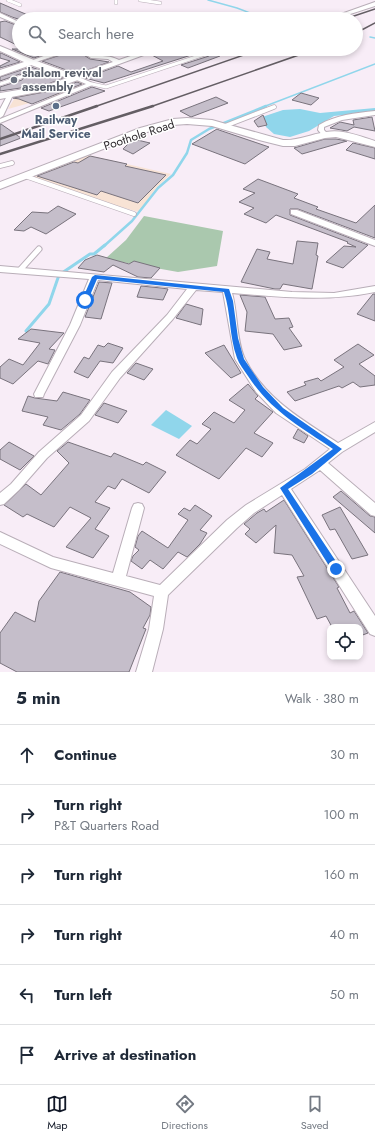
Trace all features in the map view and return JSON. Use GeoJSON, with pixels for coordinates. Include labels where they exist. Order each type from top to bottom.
{"type":"FeatureCollection","features":[{"type":"Feature","properties":{"kind":"street"},"geometry":{"type":"LineString","coordinates":[[350,12],[375,4]]}},
{"type":"Feature","properties":{"kind":"street"},"geometry":{"type":"LineString","coordinates":[[0,15],[12,21]]}},
{"type":"Feature","properties":{"kind":"street"},"geometry":{"type":"LineString","coordinates":[[0,48],[12,53]]}},
{"type":"Feature","properties":{"kind":"street"},"geometry":{"type":"LineString","coordinates":[[18,56],[92,84]]}},
{"type":"Feature","properties":{"kind":"street"},"geometry":{"type":"LineString","coordinates":[[0,73],[45,56]]}},
{"type":"Feature","properties":{"kind":"street"},"geometry":{"type":"LineString","coordinates":[[91,56],[109,57],[118,62]]}},
{"type":"Feature","properties":{"kind":"street"},"geometry":{"type":"LineString","coordinates":[[0,116],[4,98],[50,87],[136,56]]}},
{"type":"Feature","properties":{"kind":"street"},"geometry":{"type":"LineString","coordinates":[[0,121],[92,84]]}},
{"type":"Feature","properties":{"kind":"street"},"geometry":{"type":"LineString","coordinates":[[325,135],[321,130],[321,126],[327,122],[347,116],[375,113]]}},
{"type":"Feature","properties":{"kind":"street","name":"Poothole Road"},"geometry":{"type":"LineString","coordinates":[[0,186],[156,127],[190,120],[221,125],[261,138],[284,143],[301,142],[325,135],[341,135],[375,144]]}},
{"type":"Feature","properties":{"kind":"street"},"geometry":{"type":"LineString","coordinates":[[294,212],[375,243]]}},
{"type":"Feature","properties":{"kind":"street"},"geometry":{"type":"LineString","coordinates":[[0,268],[63,273],[193,288],[307,297],[358,294],[375,289]]}},
{"type":"Feature","properties":{"kind":"street"},"geometry":{"type":"LineString","coordinates":[[39,394],[74,325],[95,277]]}},
{"type":"Feature","properties":{"kind":"street"},"geometry":{"type":"LineString","coordinates":[[0,500],[15,487],[43,455],[85,418],[97,399],[116,375],[170,317],[193,288]]}},
{"type":"Feature","properties":{"kind":"street"},"geometry":{"type":"LineString","coordinates":[[227,290],[240,359],[260,389],[280,410],[338,449]]}},
{"type":"Feature","properties":{"kind":"street"},"geometry":{"type":"LineString","coordinates":[[144,672],[156,629],[162,592],[232,524],[250,510],[320,464],[338,449],[375,426]]}},
{"type":"Feature","properties":{"kind":"street"},"geometry":{"type":"LineString","coordinates":[[320,464],[375,511]]}},
{"type":"Feature","properties":{"kind":"street"},"geometry":{"type":"LineString","coordinates":[[284,488],[375,629]]}},
{"type":"Feature","properties":{"kind":"street"},"geometry":{"type":"LineString","coordinates":[[118,581],[138,508]]}},
{"type":"Feature","properties":{"kind":"street"},"geometry":{"type":"LineString","coordinates":[[0,538],[51,562],[162,592]]}},
{"type":"Feature","properties":{"kind":"lane"},"geometry":{"type":"LineString","coordinates":[[8,0],[20,5]]}},
{"type":"Feature","properties":{"kind":"lane"},"geometry":{"type":"LineString","coordinates":[[140,0],[160,4]]}},
{"type":"Feature","properties":{"kind":"lane"},"geometry":{"type":"LineString","coordinates":[[92,84],[106,86],[199,56]]}},
{"type":"Feature","properties":{"kind":"lane"},"geometry":{"type":"LineString","coordinates":[[0,84],[21,77]]}},
{"type":"Feature","properties":{"kind":"lane"},"geometry":{"type":"LineString","coordinates":[[221,125],[274,107]]}},
{"type":"Feature","properties":{"kind":"lane"},"geometry":{"type":"LineString","coordinates":[[0,166],[12,163]]}},
{"type":"Feature","properties":{"kind":"lane"},"geometry":{"type":"LineString","coordinates":[[25,176],[134,214]]}},
{"type":"Feature","properties":{"kind":"lane"},"geometry":{"type":"LineString","coordinates":[[20,270],[39,249]]}},
{"type":"Feature","properties":{"kind":"shaded area"},"geometry":{"type":"Polygon","coordinates":[[[77,81],[84,84],[55,96],[8,109],[16,96],[64,87],[77,81]]]}},
{"type":"Feature","properties":{"kind":"shaded area"},"geometry":{"type":"Polygon","coordinates":[[[87,155],[171,174],[156,188],[139,212],[77,195],[30,178],[87,155]]]}},
{"type":"Feature","properties":{"kind":"green space"},"geometry":{"type":"Polygon","coordinates":[[[144,216],[223,231],[217,266],[178,272],[105,259],[126,240],[144,216]]]}},
{"type":"Feature","properties":{"kind":"water"},"geometry":{"type":"Polygon","coordinates":[[[375,108],[375,112],[334,116],[309,131],[290,137],[274,134],[266,127],[262,117],[283,110],[300,109],[320,113],[375,108]]]}},
{"type":"Feature","properties":{"kind":"water"},"geometry":{"type":"Polygon","coordinates":[[[166,410],[192,426],[179,439],[151,425],[166,410]]]}},
{"type":"Feature","properties":{"kind":"building"},"geometry":{"type":"Polygon","coordinates":[[[0,3],[21,12],[12,12],[12,17],[0,12],[0,3]]]}},
{"type":"Feature","properties":{"kind":"building"},"geometry":{"type":"Polygon","coordinates":[[[5,21],[12,24],[12,43],[0,37],[0,22],[5,21]]]}},
{"type":"Feature","properties":{"kind":"building"},"geometry":{"type":"Polygon","coordinates":[[[0,53],[20,62],[0,68],[0,66],[10,61],[0,58],[0,53]]]}},
{"type":"Feature","properties":{"kind":"building"},"geometry":{"type":"Polygon","coordinates":[[[29,56],[40,56],[34,58],[29,56]]]}},
{"type":"Feature","properties":{"kind":"building"},"geometry":{"type":"Polygon","coordinates":[[[57,56],[85,56],[90,59],[109,62],[77,74],[42,61],[57,56]]]}},
{"type":"Feature","properties":{"kind":"building"},"geometry":{"type":"Polygon","coordinates":[[[154,56],[188,56],[104,83],[85,78],[118,66],[131,72],[163,61],[154,56]]]}},
{"type":"Feature","properties":{"kind":"building"},"geometry":{"type":"Polygon","coordinates":[[[209,56],[220,56],[188,68],[181,65],[209,56]]]}},
{"type":"Feature","properties":{"kind":"building"},"geometry":{"type":"Polygon","coordinates":[[[31,67],[63,78],[48,84],[0,91],[0,87],[22,80],[24,77],[20,74],[0,81],[0,77],[31,67]]]}},
{"type":"Feature","properties":{"kind":"building"},"geometry":{"type":"Polygon","coordinates":[[[77,82],[82,84],[32,104],[13,98],[50,91],[77,82]]]}},
{"type":"Feature","properties":{"kind":"building"},"geometry":{"type":"Polygon","coordinates":[[[92,87],[105,91],[49,111],[41,108],[92,87]]]}},
{"type":"Feature","properties":{"kind":"building"},"geometry":{"type":"Polygon","coordinates":[[[301,93],[319,98],[311,105],[292,100],[301,93]]]}},
{"type":"Feature","properties":{"kind":"building"},"geometry":{"type":"Polygon","coordinates":[[[216,97],[228,103],[191,117],[180,111],[216,97]]]}},
{"type":"Feature","properties":{"kind":"building"},"geometry":{"type":"Polygon","coordinates":[[[263,115],[267,125],[258,127],[254,121],[263,115]]]}},
{"type":"Feature","properties":{"kind":"building"},"geometry":{"type":"Polygon","coordinates":[[[372,117],[375,131],[354,127],[347,131],[330,128],[340,122],[354,125],[353,120],[372,117]]]}},
{"type":"Feature","properties":{"kind":"building"},"geometry":{"type":"Polygon","coordinates":[[[1,124],[21,138],[0,146],[1,124]]]}},
{"type":"Feature","properties":{"kind":"building"},"geometry":{"type":"Polygon","coordinates":[[[217,129],[269,147],[245,164],[192,144],[217,129]]]}},
{"type":"Feature","properties":{"kind":"building"},"geometry":{"type":"Polygon","coordinates":[[[133,139],[150,143],[133,154],[123,149],[133,139]]]}},
{"type":"Feature","properties":{"kind":"building"},"geometry":{"type":"Polygon","coordinates":[[[325,139],[347,141],[302,154],[294,148],[325,139]]]}},
{"type":"Feature","properties":{"kind":"building"},"geometry":{"type":"Polygon","coordinates":[[[353,143],[375,148],[375,159],[346,150],[353,143]]]}},
{"type":"Feature","properties":{"kind":"building"},"geometry":{"type":"Polygon","coordinates":[[[90,156],[127,164],[125,166],[166,175],[138,203],[101,191],[97,195],[37,176],[74,162],[78,163],[90,156]]]}},
{"type":"Feature","properties":{"kind":"building"},"geometry":{"type":"Polygon","coordinates":[[[258,179],[298,194],[294,198],[318,207],[316,209],[356,223],[375,205],[375,238],[298,209],[290,209],[290,215],[368,245],[343,268],[326,262],[344,246],[356,247],[347,243],[348,242],[276,215],[266,223],[244,214],[254,208],[239,202],[255,193],[243,189],[258,179]]]}},
{"type":"Feature","properties":{"kind":"building"},"geometry":{"type":"Polygon","coordinates":[[[58,206],[76,214],[46,234],[31,227],[24,231],[14,230],[32,212],[48,213],[58,206]]]}},
{"type":"Feature","properties":{"kind":"building"},"geometry":{"type":"Polygon","coordinates":[[[297,241],[318,243],[316,255],[318,256],[312,289],[283,284],[280,289],[275,289],[241,282],[257,249],[270,252],[267,259],[293,264],[297,241]]]}},
{"type":"Feature","properties":{"kind":"building"},"geometry":{"type":"Polygon","coordinates":[[[97,255],[129,264],[134,261],[160,268],[151,278],[138,277],[113,265],[104,272],[78,268],[85,260],[97,255]]]}},
{"type":"Feature","properties":{"kind":"building"},"geometry":{"type":"Polygon","coordinates":[[[99,282],[112,283],[101,319],[85,317],[99,282]]]}},
{"type":"Feature","properties":{"kind":"building"},"geometry":{"type":"Polygon","coordinates":[[[141,286],[168,289],[163,300],[137,297],[141,286]]]}},
{"type":"Feature","properties":{"kind":"building"},"geometry":{"type":"Polygon","coordinates":[[[373,294],[375,294],[375,321],[357,314],[373,294]]]}},
{"type":"Feature","properties":{"kind":"building"},"geometry":{"type":"Polygon","coordinates":[[[240,295],[265,297],[275,319],[289,318],[293,327],[289,328],[302,346],[284,350],[273,334],[245,331],[247,312],[240,295]]]}},
{"type":"Feature","properties":{"kind":"building"},"geometry":{"type":"Polygon","coordinates":[[[186,304],[203,309],[201,325],[176,318],[186,304]]]}},
{"type":"Feature","properties":{"kind":"building"},"geometry":{"type":"Polygon","coordinates":[[[31,329],[64,333],[49,349],[55,350],[48,364],[38,361],[13,384],[0,378],[0,367],[9,359],[23,365],[40,343],[18,339],[31,329]]]}},
{"type":"Feature","properties":{"kind":"building"},"geometry":{"type":"Polygon","coordinates":[[[108,343],[123,348],[113,363],[100,361],[88,378],[74,372],[84,357],[89,359],[98,345],[104,347],[108,343]]]}},
{"type":"Feature","properties":{"kind":"building"},"geometry":{"type":"Polygon","coordinates":[[[358,344],[374,355],[359,364],[375,376],[375,385],[360,387],[353,382],[342,388],[339,386],[295,401],[287,392],[306,385],[304,382],[318,378],[321,381],[344,367],[334,360],[358,344]]]}},
{"type":"Feature","properties":{"kind":"building"},"geometry":{"type":"Polygon","coordinates":[[[224,345],[241,373],[231,378],[205,353],[224,345]]]}},
{"type":"Feature","properties":{"kind":"building"},"geometry":{"type":"Polygon","coordinates":[[[136,363],[153,369],[144,380],[127,373],[136,363]]]}},
{"type":"Feature","properties":{"kind":"building"},"geometry":{"type":"Polygon","coordinates":[[[248,384],[258,396],[255,399],[273,412],[254,433],[273,443],[262,457],[246,448],[219,479],[176,455],[190,440],[197,444],[211,429],[202,424],[214,412],[234,423],[245,410],[229,400],[248,384]]]}},
{"type":"Feature","properties":{"kind":"building"},"geometry":{"type":"Polygon","coordinates":[[[63,392],[90,400],[80,414],[61,430],[43,425],[48,417],[22,411],[28,396],[57,401],[63,392]]]}},
{"type":"Feature","properties":{"kind":"building"},"geometry":{"type":"Polygon","coordinates":[[[104,403],[127,411],[118,423],[95,415],[104,403]]]}},
{"type":"Feature","properties":{"kind":"building"},"geometry":{"type":"Polygon","coordinates":[[[298,429],[308,436],[304,443],[293,438],[298,429]]]}},
{"type":"Feature","properties":{"kind":"building"},"geometry":{"type":"Polygon","coordinates":[[[9,442],[34,456],[20,470],[0,459],[0,450],[9,442]]]}},
{"type":"Feature","properties":{"kind":"building"},"geometry":{"type":"Polygon","coordinates":[[[68,442],[111,457],[114,453],[143,465],[146,462],[166,472],[149,493],[122,479],[115,489],[108,486],[95,502],[110,508],[95,529],[109,536],[93,558],[66,547],[91,518],[70,507],[54,527],[27,514],[23,517],[4,505],[26,484],[41,495],[69,463],[57,451],[68,442]]]}},
{"type":"Feature","properties":{"kind":"building"},"geometry":{"type":"Polygon","coordinates":[[[341,491],[370,516],[375,517],[375,533],[333,497],[341,491]]]}},
{"type":"Feature","properties":{"kind":"building"},"geometry":{"type":"Polygon","coordinates":[[[284,500],[339,587],[337,588],[350,613],[354,611],[362,624],[330,624],[326,616],[317,619],[297,577],[304,576],[292,555],[274,553],[276,525],[256,543],[245,534],[250,529],[244,524],[264,509],[266,512],[284,500]]]}},
{"type":"Feature","properties":{"kind":"building"},"geometry":{"type":"Polygon","coordinates":[[[195,505],[212,516],[200,530],[207,533],[200,544],[187,557],[178,552],[163,569],[150,560],[142,569],[131,561],[133,556],[139,550],[135,547],[138,536],[142,531],[168,548],[188,520],[178,514],[184,508],[190,511],[195,505]]]}},
{"type":"Feature","properties":{"kind":"building"},"geometry":{"type":"Polygon","coordinates":[[[340,507],[368,555],[352,559],[335,529],[330,530],[322,515],[340,507]]]}},
{"type":"Feature","properties":{"kind":"building"},"geometry":{"type":"Polygon","coordinates":[[[60,572],[130,592],[151,607],[150,615],[143,628],[146,629],[129,672],[17,672],[0,663],[0,633],[15,612],[35,622],[39,601],[60,572]]]}},
{"type":"Feature","properties":{"kind":"building"},"geometry":{"type":"Polygon","coordinates":[[[363,625],[368,633],[363,635],[363,625]]]}},
{"type":"Feature","properties":{"kind":"waterway"},"geometry":{"type":"LineString","coordinates":[[208,0],[248,12]]}},
{"type":"Feature","properties":{"kind":"waterway"},"geometry":{"type":"LineString","coordinates":[[370,37],[375,38]]}},
{"type":"Feature","properties":{"kind":"waterway"},"geometry":{"type":"LineString","coordinates":[[263,107],[375,64]]}},
{"type":"Feature","properties":{"kind":"waterway"},"geometry":{"type":"LineString","coordinates":[[104,246],[132,221],[158,188],[173,175],[187,153],[191,140],[209,129],[266,106]]}},
{"type":"Feature","properties":{"kind":"waterway"},"geometry":{"type":"LineString","coordinates":[[26,331],[49,304],[59,275],[90,254],[94,254],[105,245]]}},
{"type":"Feature","properties":{"kind":"railway"},"geometry":{"type":"LineString","coordinates":[[363,13],[375,9]]}},
{"type":"Feature","properties":{"kind":"railway"},"geometry":{"type":"LineString","coordinates":[[363,29],[375,23]]}},
{"type":"Feature","properties":{"kind":"railway"},"geometry":{"type":"LineString","coordinates":[[94,107],[241,56]]}},
{"type":"Feature","properties":{"kind":"railway"},"geometry":{"type":"LineString","coordinates":[[152,106],[296,56]]}},
{"type":"Feature","properties":{"kind":"railway"},"geometry":{"type":"LineString","coordinates":[[0,139],[97,106]]}},
{"type":"Feature","properties":{"kind":"railway"},"geometry":{"type":"LineString","coordinates":[[0,154],[152,106]]}},
{"type":"Feature","properties":{"kind":"place","name":"shalom revival assembly"},"geometry":{"type":"Point","coordinates":[14,80]}},
{"type":"Feature","properties":{"kind":"place","name":"Railway Mail Service"},"geometry":{"type":"Point","coordinates":[56,106]}},
{"type":"Feature","properties":{"kind":"route"},"geometry":{"type":"LineString","coordinates":[[85,300],[95,277],[193,288],[227,290],[240,359],[260,389],[280,410],[338,449],[309,472],[284,488],[336,569]]}}]}
